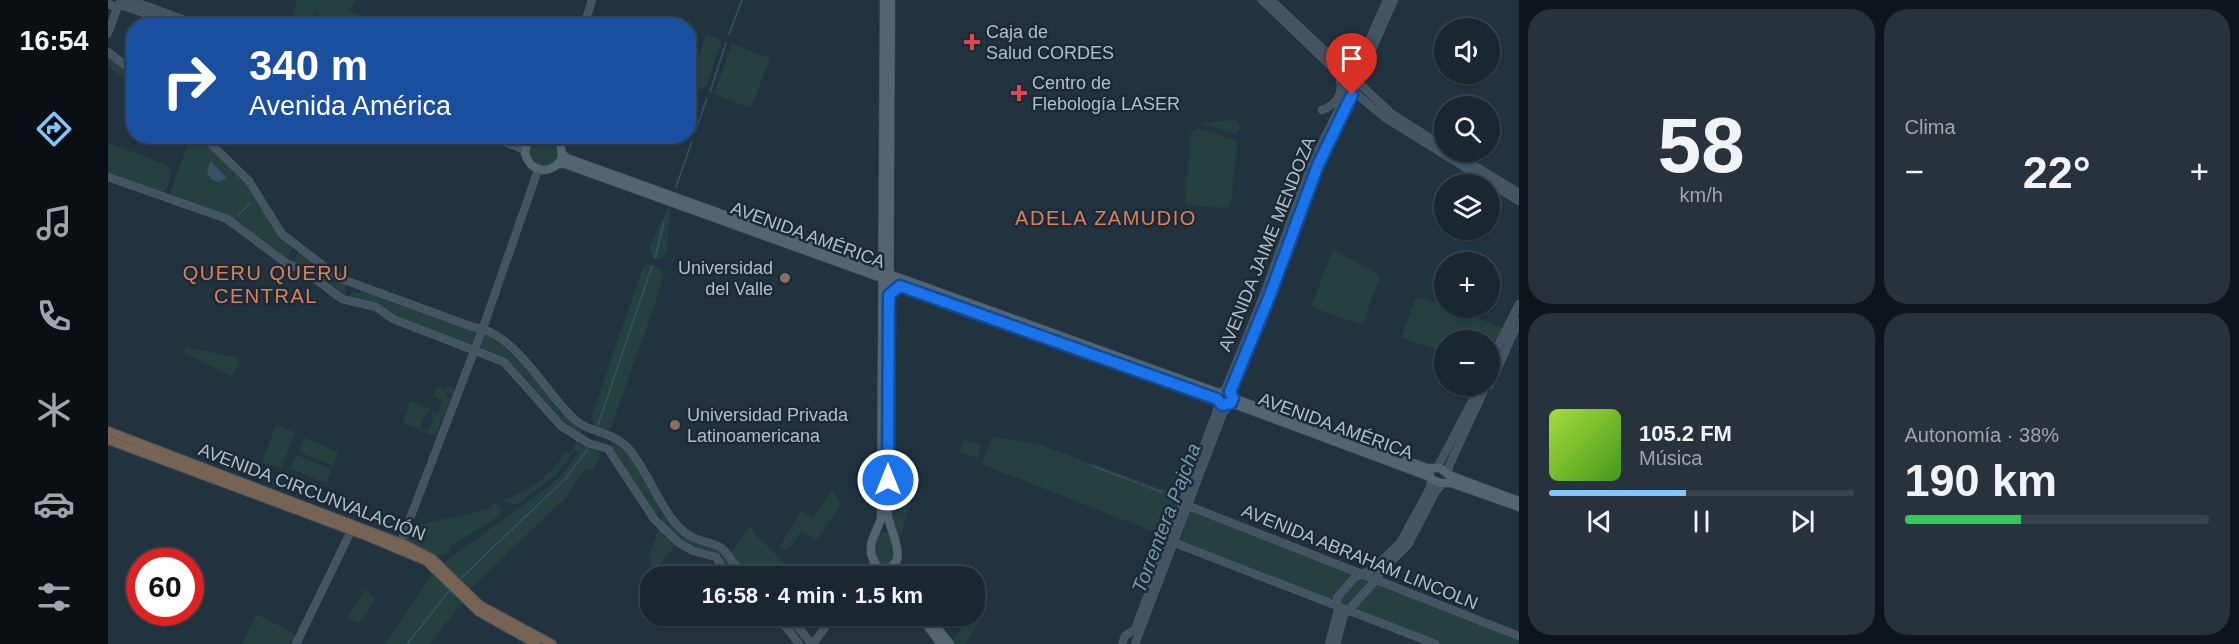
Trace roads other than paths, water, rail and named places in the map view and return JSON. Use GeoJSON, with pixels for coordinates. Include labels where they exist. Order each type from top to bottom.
{"type":"FeatureCollection","features":[{"type":"Feature","properties":{"kind":"highway","name":"AVENIDA CIRCUNVALACIÓN"},"geometry":{"type":"LineString","coordinates":[[108,431],[433,559],[480,605],[552,644]]}},
{"type":"Feature","properties":{"kind":"highway","name":"AVENIDA CIRCUNVALACIÓN"},"geometry":{"type":"LineString","coordinates":[[108,440],[351,531],[399,546],[426,561],[479,612],[536,644]]}},
{"type":"Feature","properties":{"kind":"main road"},"geometry":{"type":"LineString","coordinates":[[130,0],[179,18]]}},
{"type":"Feature","properties":{"kind":"main road"},"geometry":{"type":"LineString","coordinates":[[586,18],[592,0]]}},
{"type":"Feature","properties":{"kind":"main road"},"geometry":{"type":"LineString","coordinates":[[884,0],[882,256],[889,295],[888,516],[898,550],[894,564]]}},
{"type":"Feature","properties":{"kind":"main road"},"geometry":{"type":"LineString","coordinates":[[877,566],[874,564],[870,548],[881,519],[891,0]]}},
{"type":"Feature","properties":{"kind":"main road"},"geometry":{"type":"LineString","coordinates":[[1263,0],[1336,71],[1351,89],[1388,120],[1519,201]]}},
{"type":"Feature","properties":{"kind":"main road"},"geometry":{"type":"LineString","coordinates":[[1271,0],[1392,114],[1434,141]]}},
{"type":"Feature","properties":{"kind":"main road"},"geometry":{"type":"LineString","coordinates":[[1355,80],[1388,0]]}},
{"type":"Feature","properties":{"kind":"main road"},"geometry":{"type":"LineString","coordinates":[[1355,80],[1394,0]]}},
{"type":"Feature","properties":{"kind":"main road"},"geometry":{"type":"LineString","coordinates":[[108,4],[112,6],[120,4],[159,18]]}},
{"type":"Feature","properties":{"kind":"main road"},"geometry":{"type":"LineString","coordinates":[[108,33],[120,4]]}},
{"type":"Feature","properties":{"kind":"main road"},"geometry":{"type":"LineString","coordinates":[[108,52],[126,66]]}},
{"type":"Feature","properties":{"kind":"main road"},"geometry":{"type":"LineString","coordinates":[[1332,124],[1329,115],[1322,110],[1330,106],[1339,96],[1341,81],[1336,71]]}},
{"type":"Feature","properties":{"kind":"main road","name":"AVENIDA JAIME MENDOZA"},"geometry":{"type":"LineString","coordinates":[[1225,398],[1270,295],[1318,165],[1355,80]]}},
{"type":"Feature","properties":{"kind":"main road","name":"AVENIDA JAIME MENDOZA"},"geometry":{"type":"LineString","coordinates":[[1225,398],[1312,163],[1351,89]]}},
{"type":"Feature","properties":{"kind":"main road"},"geometry":{"type":"LineString","coordinates":[[211,144],[249,181],[282,234],[339,278],[494,333],[512,348],[572,418],[623,443],[635,456],[666,511],[678,526],[694,539],[724,550],[735,566]]}},
{"type":"Feature","properties":{"kind":"main road"},"geometry":{"type":"LineString","coordinates":[[519,144],[526,146]]}},
{"type":"Feature","properties":{"kind":"main road"},"geometry":{"type":"LineString","coordinates":[[522,144],[526,146]]}},
{"type":"Feature","properties":{"kind":"main road"},"geometry":{"type":"LineString","coordinates":[[526,146],[527,160],[538,170],[550,170],[558,164],[562,154],[560,144]]}},
{"type":"Feature","properties":{"kind":"main road","name":"AVENIDA AMÉRICA"},"geometry":{"type":"LineString","coordinates":[[562,154],[567,158],[868,266],[903,286],[1225,398]]}},
{"type":"Feature","properties":{"kind":"main road"},"geometry":{"type":"LineString","coordinates":[[1468,162],[1519,193]]}},
{"type":"Feature","properties":{"kind":"main road","name":"AVENIDA AMÉRICA"},"geometry":{"type":"LineString","coordinates":[[558,164],[565,164],[886,276],[1433,473]]}},
{"type":"Feature","properties":{"kind":"main road"},"geometry":{"type":"LineString","coordinates":[[399,546],[475,350],[538,170]]}},
{"type":"Feature","properties":{"kind":"main road"},"geometry":{"type":"LineString","coordinates":[[108,177],[229,220],[342,299],[373,305],[393,319],[504,362],[561,426],[588,443],[608,449],[658,522],[682,545],[716,557],[721,566]]}},
{"type":"Feature","properties":{"kind":"main road"},"geometry":{"type":"LineString","coordinates":[[868,266],[877,263],[882,256]]}},
{"type":"Feature","properties":{"kind":"main road"},"geometry":{"type":"LineString","coordinates":[[889,295],[895,289],[903,286]]}},
{"type":"Feature","properties":{"kind":"main road"},"geometry":{"type":"LineString","coordinates":[[1500,342],[1519,304]]}},
{"type":"Feature","properties":{"kind":"main road"},"geometry":{"type":"LineString","coordinates":[[1500,359],[1519,321]]}},
{"type":"Feature","properties":{"kind":"main road"},"geometry":{"type":"LineString","coordinates":[[1329,644],[1338,606],[1337,598],[1355,577],[1373,569],[1403,540],[1430,488],[1433,473],[1475,396]]}},
{"type":"Feature","properties":{"kind":"main road"},"geometry":{"type":"LineString","coordinates":[[1336,644],[1343,618],[1348,610],[1376,580],[1381,571],[1408,545],[1436,491],[1446,478],[1449,466],[1483,396]]}},
{"type":"Feature","properties":{"kind":"main road"},"geometry":{"type":"LineString","coordinates":[[1135,644],[1189,506],[1223,413],[1225,398]]}},
{"type":"Feature","properties":{"kind":"main road"},"geometry":{"type":"LineString","coordinates":[[1122,644],[1125,636],[1135,628],[1214,420],[1225,398]]}},
{"type":"Feature","properties":{"kind":"main road"},"geometry":{"type":"LineString","coordinates":[[1433,473],[1519,507]]}},
{"type":"Feature","properties":{"kind":"main road"},"geometry":{"type":"LineString","coordinates":[[1433,473],[1519,501]]}},
{"type":"Feature","properties":{"kind":"main road","name":"AVENIDA ABRAHAM LINCOLN"},"geometry":{"type":"LineString","coordinates":[[1189,506],[1519,636]]}},
{"type":"Feature","properties":{"kind":"main road"},"geometry":{"type":"LineString","coordinates":[[877,531],[885,529],[892,532]]}},
{"type":"Feature","properties":{"kind":"main road"},"geometry":{"type":"LineString","coordinates":[[296,644],[351,531]]}},
{"type":"Feature","properties":{"kind":"main road"},"geometry":{"type":"LineString","coordinates":[[1175,543],[1435,644]]}},
{"type":"Feature","properties":{"kind":"main road"},"geometry":{"type":"LineString","coordinates":[[785,626],[799,644]]}},
{"type":"Feature","properties":{"kind":"main road"},"geometry":{"type":"LineString","coordinates":[[797,626],[812,644],[826,626]]}},
{"type":"Feature","properties":{"kind":"main road"},"geometry":{"type":"LineString","coordinates":[[927,626],[941,644]]}},
{"type":"Feature","properties":{"kind":"main road"},"geometry":{"type":"LineString","coordinates":[[936,626],[950,644]]}},
{"type":"Feature","properties":{"kind":"water"},"geometry":{"type":"Polygon","coordinates":[[[210,161],[227,178],[218,182],[211,179],[207,172],[210,161]]]}},
{"type":"Feature","properties":{"kind":"waterway"},"geometry":{"type":"LineString","coordinates":[[729,34],[742,0]]}},
{"type":"Feature","properties":{"kind":"waterway"},"geometry":{"type":"LineString","coordinates":[[710,92],[726,43]]}},
{"type":"Feature","properties":{"kind":"waterway"},"geometry":{"type":"LineString","coordinates":[[696,129],[707,98]]}},
{"type":"Feature","properties":{"kind":"waterway"},"geometry":{"type":"LineString","coordinates":[[676,187],[691,144]]}},
{"type":"Feature","properties":{"kind":"waterway"},"geometry":{"type":"LineString","coordinates":[[238,215],[250,204]]}},
{"type":"Feature","properties":{"kind":"waterway"},"geometry":{"type":"LineString","coordinates":[[655,258],[664,222]]}},
{"type":"Feature","properties":{"kind":"waterway"},"geometry":{"type":"LineString","coordinates":[[598,425],[652,266]]}},
{"type":"Feature","properties":{"kind":"waterway"},"geometry":{"type":"LineString","coordinates":[[461,578],[566,478],[588,449]]}},
{"type":"Feature","properties":{"kind":"waterway"},"geometry":{"type":"LineString","coordinates":[[1093,466],[1138,483]]}},
{"type":"Feature","properties":{"kind":"waterway"},"geometry":{"type":"LineString","coordinates":[[1141,484],[1146,486]]}},
{"type":"Feature","properties":{"kind":"waterway","name":"Torrentera Pajcha"},"geometry":{"type":"LineString","coordinates":[[1148,487],[1162,492]]}},
{"type":"Feature","properties":{"kind":"waterway"},"geometry":{"type":"LineString","coordinates":[[407,644],[449,591]]}},
{"type":"Feature","properties":{"kind":"place","name":"Caja de Salud CORDES"},"geometry":{"type":"Point","coordinates":[972,42]}},
{"type":"Feature","properties":{"kind":"place","name":"Centro de Flebología LASER"},"geometry":{"type":"Point","coordinates":[1019,93]}},
{"type":"Feature","properties":{"kind":"place","name":"Universidad del Valle"},"geometry":{"type":"Point","coordinates":[785,278]}},
{"type":"Feature","properties":{"kind":"place","name":"Universidad Privada Latinoamericana"},"geometry":{"type":"Point","coordinates":[675,425]}},
{"type":"Feature","properties":{"kind":"district","name":"ADELA ZAMUDIO"},"geometry":{"type":"Point","coordinates":[1106,218]}},
{"type":"Feature","properties":{"kind":"district","name":"QUERU QUERU CENTRAL"},"geometry":{"type":"Point","coordinates":[266,284]}}]}
